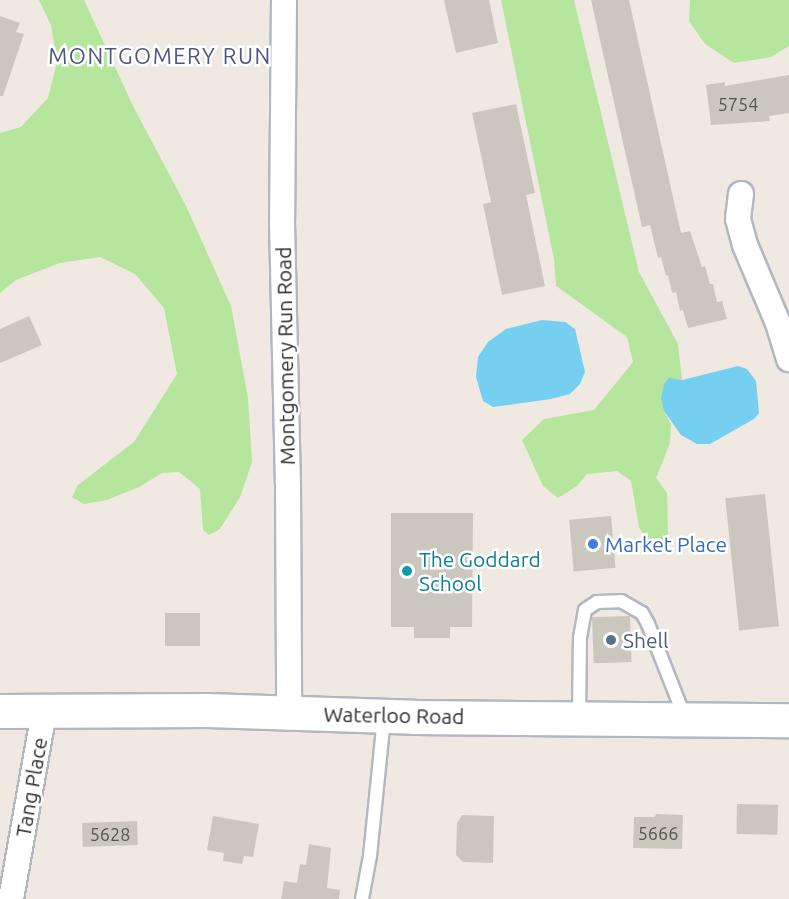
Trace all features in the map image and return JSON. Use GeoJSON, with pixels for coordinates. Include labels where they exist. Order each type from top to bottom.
{"type":"FeatureCollection","features":[{"type":"Feature","properties":{"kind":"main road","name":"Waterloo Road"},"geometry":{"type":"LineString","coordinates":[[0,711],[207,710],[384,716],[789,720]]}},
{"type":"Feature","properties":{"kind":"street","name":"Montgomery Run Road"},"geometry":{"type":"LineString","coordinates":[[284,0],[282,222],[288,485],[289,712]]}},
{"type":"Feature","properties":{"kind":"street"},"geometry":{"type":"LineString","coordinates":[[741,194],[738,219],[745,245],[778,323],[789,359]]}},
{"type":"Feature","properties":{"kind":"street","name":"Tang Place"},"geometry":{"type":"LineString","coordinates":[[11,899],[44,711]]}},
{"type":"Feature","properties":{"kind":"lane"},"geometry":{"type":"LineString","coordinates":[[579,717],[580,638],[585,610],[597,602],[621,600],[642,613],[648,624],[685,718]]}},
{"type":"Feature","properties":{"kind":"lane"},"geometry":{"type":"LineString","coordinates":[[362,899],[370,856],[384,716]]}},
{"type":"Feature","properties":{"kind":"green space"},"geometry":{"type":"Polygon","coordinates":[[[39,0],[84,0],[133,106],[186,206],[231,306],[248,398],[252,462],[240,497],[220,529],[209,535],[203,530],[200,489],[179,472],[162,473],[139,487],[107,500],[84,504],[72,497],[78,485],[134,442],[177,374],[164,308],[135,274],[100,257],[60,263],[16,280],[0,293],[0,133],[21,127],[48,98],[57,62],[51,25],[39,0]]]}},
{"type":"Feature","properties":{"kind":"green space"},"geometry":{"type":"Polygon","coordinates":[[[501,0],[574,0],[639,272],[678,344],[682,380],[669,379],[664,411],[671,424],[670,443],[656,478],[667,493],[668,534],[655,551],[639,527],[631,481],[617,471],[587,474],[577,486],[558,498],[543,486],[522,440],[544,419],[594,410],[633,362],[627,337],[556,286],[554,259],[501,0]]]}},
{"type":"Feature","properties":{"kind":"green space"},"geometry":{"type":"Polygon","coordinates":[[[690,0],[789,0],[789,46],[771,57],[734,63],[705,44],[689,21],[690,0]]]}},
{"type":"Feature","properties":{"kind":"water"},"geometry":{"type":"Polygon","coordinates":[[[542,320],[565,322],[575,329],[585,372],[580,384],[570,394],[551,399],[493,407],[483,401],[476,377],[478,357],[488,342],[506,329],[542,320]]]}},
{"type":"Feature","properties":{"kind":"water"},"geometry":{"type":"Polygon","coordinates":[[[738,366],[747,369],[756,381],[759,413],[754,419],[710,444],[697,444],[681,435],[664,411],[661,398],[664,384],[669,378],[682,380],[738,366]]]}},
{"type":"Feature","properties":{"kind":"building"},"geometry":{"type":"Polygon","coordinates":[[[444,0],[489,0],[498,43],[456,53],[444,0]]]}},
{"type":"Feature","properties":{"kind":"building"},"geometry":{"type":"Polygon","coordinates":[[[591,0],[629,0],[681,233],[690,231],[702,267],[705,266],[710,284],[713,284],[717,302],[722,301],[727,319],[688,328],[683,310],[680,311],[676,292],[672,293],[661,257],[658,258],[650,225],[642,227],[591,0]]]}},
{"type":"Feature","properties":{"kind":"building"},"geometry":{"type":"Polygon","coordinates":[[[0,16],[20,23],[16,32],[24,34],[3,96],[0,96],[0,16]]]}},
{"type":"Feature","properties":{"kind":"building"},"geometry":{"type":"Polygon","coordinates":[[[789,75],[789,113],[769,116],[770,121],[711,125],[706,85],[725,82],[725,86],[789,75]]]}},
{"type":"Feature","properties":{"kind":"building"},"geometry":{"type":"Polygon","coordinates":[[[516,104],[535,193],[526,195],[545,286],[502,295],[483,204],[491,202],[472,113],[516,104]]]}},
{"type":"Feature","properties":{"kind":"building"},"geometry":{"type":"Polygon","coordinates":[[[29,316],[42,345],[0,363],[0,329],[29,316]]]}},
{"type":"Feature","properties":{"kind":"building"},"geometry":{"type":"Polygon","coordinates":[[[765,494],[779,626],[739,630],[725,498],[765,494]]]}},
{"type":"Feature","properties":{"kind":"building","name":"The Goddard School"},"geometry":{"type":"Polygon","coordinates":[[[391,513],[473,513],[472,627],[450,627],[450,638],[414,638],[414,627],[391,627],[391,513]]]}},
{"type":"Feature","properties":{"kind":"building","name":"Market Place"},"geometry":{"type":"Polygon","coordinates":[[[611,516],[616,568],[574,571],[569,520],[611,516]]]}},
{"type":"Feature","properties":{"kind":"building"},"geometry":{"type":"Polygon","coordinates":[[[165,613],[200,613],[200,646],[165,646],[165,613]]]}},
{"type":"Feature","properties":{"kind":"building","name":"Shell"},"geometry":{"type":"Polygon","coordinates":[[[630,616],[632,662],[594,663],[592,617],[630,616]]]}},
{"type":"Feature","properties":{"kind":"building"},"geometry":{"type":"Polygon","coordinates":[[[737,804],[778,805],[777,835],[736,834],[737,804]]]}},
{"type":"Feature","properties":{"kind":"building"},"geometry":{"type":"Polygon","coordinates":[[[656,814],[683,815],[682,849],[633,848],[634,817],[655,817],[656,814]]]}},
{"type":"Feature","properties":{"kind":"building"},"geometry":{"type":"Polygon","coordinates":[[[462,815],[494,816],[493,863],[463,862],[456,855],[457,823],[462,815]]]}},
{"type":"Feature","properties":{"kind":"building"},"geometry":{"type":"Polygon","coordinates":[[[213,816],[259,824],[253,857],[244,856],[242,864],[223,861],[224,853],[207,850],[213,816]]]}},
{"type":"Feature","properties":{"kind":"building"},"geometry":{"type":"Polygon","coordinates":[[[137,821],[138,845],[83,847],[82,823],[137,821]]]}},
{"type":"Feature","properties":{"kind":"building"},"geometry":{"type":"Polygon","coordinates":[[[309,844],[331,848],[327,888],[340,890],[339,899],[281,899],[284,881],[297,883],[300,864],[306,865],[309,844]]]}},
{"type":"Feature","properties":{"kind":"place","name":"Market Place"},"geometry":{"type":"Point","coordinates":[593,544]}},
{"type":"Feature","properties":{"kind":"place","name":"The Goddard School"},"geometry":{"type":"Point","coordinates":[407,571]}},
{"type":"Feature","properties":{"kind":"place","name":"Shell"},"geometry":{"type":"Point","coordinates":[611,640]}},
{"type":"Feature","properties":{"kind":"district","name":"MONTGOMERY RUN"},"geometry":{"type":"Point","coordinates":[160,56]}}]}
